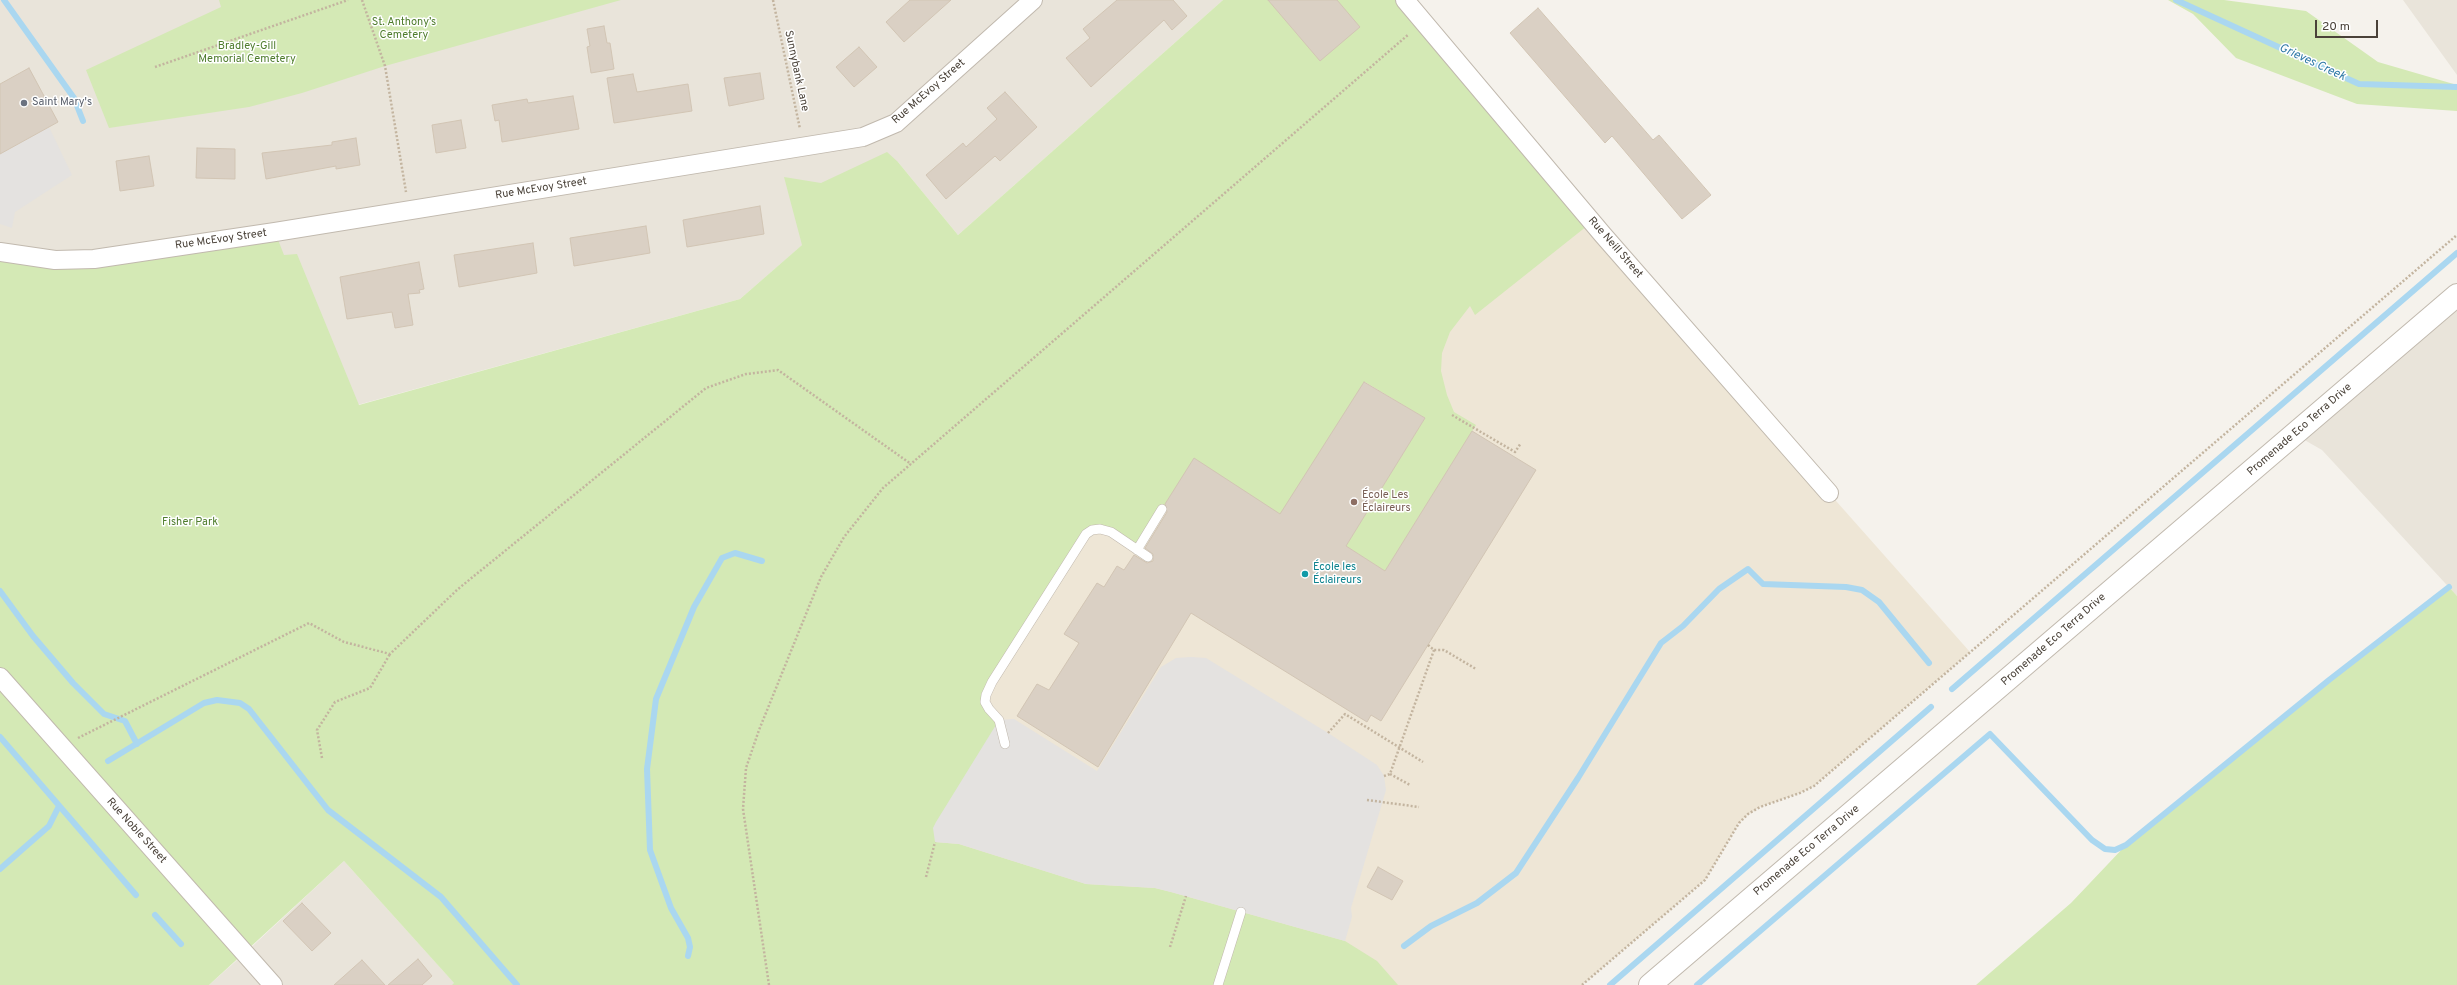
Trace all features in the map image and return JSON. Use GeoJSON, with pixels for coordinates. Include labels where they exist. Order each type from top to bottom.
{"type":"FeatureCollection","features":[{"type":"Feature","properties":{"kind":"street","name":"Rue McEvoy Street"},"geometry":{"type":"LineString","coordinates":[[0,252],[55,260],[94,259],[409,211],[863,137],[896,123],[1033,0]]}},
{"type":"Feature","properties":{"kind":"street","name":"Rue Neill Street"},"geometry":{"type":"LineString","coordinates":[[1405,0],[1603,236],[1829,493]]}},
{"type":"Feature","properties":{"kind":"street","name":"Promenade Eco Terra Drive"},"geometry":{"type":"LineString","coordinates":[[1650,985],[2457,295]]}},
{"type":"Feature","properties":{"kind":"street","name":"Rue Noble Street"},"geometry":{"type":"LineString","coordinates":[[0,677],[273,985]]}},
{"type":"Feature","properties":{"kind":"lane"},"geometry":{"type":"LineString","coordinates":[[1137,550],[1162,509]]}},
{"type":"Feature","properties":{"kind":"lane"},"geometry":{"type":"LineString","coordinates":[[1005,744],[999,720],[989,709],[986,702],[986,695],[992,682],[1086,534],[1092,530],[1100,529],[1111,532],[1148,557]]}},
{"type":"Feature","properties":{"kind":"lane"},"geometry":{"type":"LineString","coordinates":[[1218,985],[1240,912]]}},
{"type":"Feature","properties":{"kind":"path"},"geometry":{"type":"LineString","coordinates":[[155,67],[348,0]]}},
{"type":"Feature","properties":{"kind":"path"},"geometry":{"type":"LineString","coordinates":[[362,0],[385,66],[409,211]]}},
{"type":"Feature","properties":{"kind":"path","name":"Sunnybank Lane"},"geometry":{"type":"LineString","coordinates":[[773,0],[804,146]]}},
{"type":"Feature","properties":{"kind":"path"},"geometry":{"type":"LineString","coordinates":[[769,985],[743,810],[746,768],[822,577],[844,538],[864,510],[883,488],[1423,22]]}},
{"type":"Feature","properties":{"kind":"path"},"geometry":{"type":"LineString","coordinates":[[1582,985],[1705,880],[1739,823],[1748,814],[1760,807],[1800,793],[1814,786],[2457,235]]}},
{"type":"Feature","properties":{"kind":"path"},"geometry":{"type":"LineString","coordinates":[[322,758],[317,730],[335,702],[370,688],[390,654],[458,589],[706,388],[746,374],[778,370],[911,464]]}},
{"type":"Feature","properties":{"kind":"path"},"geometry":{"type":"LineString","coordinates":[[1452,415],[1515,452],[1521,443]]}},
{"type":"Feature","properties":{"kind":"path"},"geometry":{"type":"LineString","coordinates":[[61,746],[309,623],[344,642],[390,654]]}},
{"type":"Feature","properties":{"kind":"path"},"geometry":{"type":"LineString","coordinates":[[1428,645],[1434,650],[1444,650],[1476,669]]}},
{"type":"Feature","properties":{"kind":"path"},"geometry":{"type":"LineString","coordinates":[[1390,774],[1434,650]]}},
{"type":"Feature","properties":{"kind":"path"},"geometry":{"type":"LineString","coordinates":[[1328,733],[1345,714],[1423,762]]}},
{"type":"Feature","properties":{"kind":"path"},"geometry":{"type":"LineString","coordinates":[[1384,776],[1390,774],[1410,785]]}},
{"type":"Feature","properties":{"kind":"path"},"geometry":{"type":"LineString","coordinates":[[1367,800],[1419,807]]}},
{"type":"Feature","properties":{"kind":"path"},"geometry":{"type":"LineString","coordinates":[[926,877],[935,842]]}},
{"type":"Feature","properties":{"kind":"path"},"geometry":{"type":"LineString","coordinates":[[1170,947],[1186,896]]}},
{"type":"Feature","properties":{"kind":"shaded area"},"geometry":{"type":"Polygon","coordinates":[[[0,0],[1223,0],[958,235],[898,162],[740,299],[343,409],[94,259],[0,252],[0,0]]]}},
{"type":"Feature","properties":{"kind":"shaded area"},"geometry":{"type":"Polygon","coordinates":[[[2403,0],[2457,0],[2457,75],[2403,0]]]}},
{"type":"Feature","properties":{"kind":"shaded area","name":"École Les Éclaireurs"},"geometry":{"type":"Polygon","coordinates":[[[1423,22],[1829,493],[1970,652],[1814,786],[1800,793],[1760,807],[1748,815],[1739,823],[1705,880],[1582,985],[769,985],[1423,22]]]}},
{"type":"Feature","properties":{"kind":"shaded area"},"geometry":{"type":"Polygon","coordinates":[[[49,127],[72,175],[15,212],[12,228],[0,224],[0,154],[49,127]]]}},
{"type":"Feature","properties":{"kind":"shaded area"},"geometry":{"type":"Polygon","coordinates":[[[2457,295],[2457,596],[2322,450],[2294,434],[2457,295]]]}},
{"type":"Feature","properties":{"kind":"shaded area"},"geometry":{"type":"Polygon","coordinates":[[[1176,658],[1206,658],[1328,733],[1377,765],[1384,776],[1386,790],[1351,908],[1352,917],[1345,941],[1155,888],[1086,884],[959,844],[935,842],[933,828],[936,822],[999,720],[1014,719],[1097,771],[1161,667],[1176,658]]]}},
{"type":"Feature","properties":{"kind":"shaded area"},"geometry":{"type":"Polygon","coordinates":[[[344,861],[456,985],[209,985],[245,953],[344,861]]]}},
{"type":"Feature","properties":{"kind":"green space","name":"Bradley-Gill Memorial Cemetery"},"geometry":{"type":"Polygon","coordinates":[[[219,0],[621,0],[385,66],[302,93],[249,107],[109,128],[86,70],[221,7],[219,0]]]}},
{"type":"Feature","properties":{"kind":"green space","name":"Fisher Park"},"geometry":{"type":"Polygon","coordinates":[[[1223,0],[1405,0],[1592,222],[1475,315],[1470,306],[1450,332],[1442,353],[1441,371],[1447,395],[1454,412],[1476,425],[1385,571],[1346,546],[1425,418],[1365,382],[1287,519],[1194,459],[1137,550],[1123,540],[1092,530],[986,695],[999,720],[935,842],[959,844],[1086,884],[1155,888],[1345,941],[1377,961],[1398,985],[452,985],[454,983],[344,861],[209,985],[0,985],[0,252],[55,260],[275,232],[284,255],[297,254],[359,405],[740,299],[802,245],[784,177],[821,183],[887,152],[898,162],[958,235],[1223,0]]]}},
{"type":"Feature","properties":{"kind":"green space"},"geometry":{"type":"Polygon","coordinates":[[[2168,0],[2224,0],[2306,11],[2378,62],[2457,85],[2457,111],[2357,104],[2236,58],[2193,14],[2168,0]]]}},
{"type":"Feature","properties":{"kind":"green space"},"geometry":{"type":"Polygon","coordinates":[[[2449,587],[2457,596],[2457,985],[1976,985],[2071,903],[2126,845],[2329,680],[2449,587]]]}},
{"type":"Feature","properties":{"kind":"building"},"geometry":{"type":"Polygon","coordinates":[[[910,0],[951,0],[904,42],[886,22],[910,0]]]}},
{"type":"Feature","properties":{"kind":"building"},"geometry":{"type":"Polygon","coordinates":[[[1117,0],[1173,0],[1187,16],[1172,30],[1164,20],[1091,87],[1066,58],[1090,38],[1083,29],[1117,0]]]}},
{"type":"Feature","properties":{"kind":"building"},"geometry":{"type":"Polygon","coordinates":[[[1268,0],[1337,0],[1360,27],[1320,61],[1268,0]]]}},
{"type":"Feature","properties":{"kind":"building"},"geometry":{"type":"Polygon","coordinates":[[[1538,8],[1653,140],[1659,135],[1711,195],[1682,219],[1612,136],[1605,143],[1510,33],[1538,8]]]}},
{"type":"Feature","properties":{"kind":"building"},"geometry":{"type":"Polygon","coordinates":[[[604,26],[607,43],[610,43],[614,69],[591,73],[587,47],[590,46],[587,29],[604,26]]]}},
{"type":"Feature","properties":{"kind":"building"},"geometry":{"type":"Polygon","coordinates":[[[859,47],[877,67],[854,87],[836,67],[859,47]]]}},
{"type":"Feature","properties":{"kind":"building","name":"Saint Mary's"},"geometry":{"type":"Polygon","coordinates":[[[29,68],[58,122],[0,154],[0,84],[29,68]]]}},
{"type":"Feature","properties":{"kind":"building"},"geometry":{"type":"Polygon","coordinates":[[[760,73],[764,99],[729,106],[724,78],[760,73]]]}},
{"type":"Feature","properties":{"kind":"building"},"geometry":{"type":"Polygon","coordinates":[[[633,74],[637,92],[688,84],[692,111],[614,123],[607,78],[633,74]]]}},
{"type":"Feature","properties":{"kind":"building"},"geometry":{"type":"Polygon","coordinates":[[[1005,92],[1037,127],[1000,161],[995,156],[946,199],[926,175],[963,143],[966,147],[997,119],[987,108],[1005,92]]]}},
{"type":"Feature","properties":{"kind":"building"},"geometry":{"type":"Polygon","coordinates":[[[573,96],[579,129],[502,142],[499,120],[495,121],[492,105],[527,99],[528,103],[573,96]]]}},
{"type":"Feature","properties":{"kind":"building"},"geometry":{"type":"Polygon","coordinates":[[[461,120],[466,148],[436,153],[432,125],[461,120]]]}},
{"type":"Feature","properties":{"kind":"building"},"geometry":{"type":"Polygon","coordinates":[[[356,138],[360,165],[336,169],[336,166],[266,179],[262,153],[332,145],[332,142],[356,138]]]}},
{"type":"Feature","properties":{"kind":"building"},"geometry":{"type":"Polygon","coordinates":[[[197,148],[235,149],[235,179],[196,178],[197,148]]]}},
{"type":"Feature","properties":{"kind":"building"},"geometry":{"type":"Polygon","coordinates":[[[149,156],[154,186],[120,191],[116,161],[149,156]]]}},
{"type":"Feature","properties":{"kind":"building"},"geometry":{"type":"Polygon","coordinates":[[[760,206],[764,234],[687,247],[683,220],[760,206]]]}},
{"type":"Feature","properties":{"kind":"building"},"geometry":{"type":"Polygon","coordinates":[[[646,226],[650,253],[574,266],[570,238],[646,226]]]}},
{"type":"Feature","properties":{"kind":"building"},"geometry":{"type":"Polygon","coordinates":[[[533,243],[537,273],[459,287],[454,255],[533,243]]]}},
{"type":"Feature","properties":{"kind":"building"},"geometry":{"type":"Polygon","coordinates":[[[419,262],[424,289],[419,290],[420,293],[408,294],[413,325],[395,328],[392,312],[347,319],[340,277],[419,262]]]}},
{"type":"Feature","properties":{"kind":"building","name":"École les Éclaireurs"},"geometry":{"type":"Polygon","coordinates":[[[1364,382],[1425,418],[1346,546],[1385,571],[1472,431],[1536,470],[1381,721],[1371,715],[1367,722],[1191,613],[1098,767],[1017,716],[1037,684],[1049,690],[1079,643],[1064,634],[1097,583],[1104,587],[1117,566],[1124,570],[1134,555],[1147,563],[1153,561],[1153,554],[1145,548],[1167,512],[1165,504],[1194,458],[1280,514],[1364,382]]]}},
{"type":"Feature","properties":{"kind":"building"},"geometry":{"type":"Polygon","coordinates":[[[1378,867],[1403,881],[1392,900],[1367,887],[1378,867]]]}},
{"type":"Feature","properties":{"kind":"building"},"geometry":{"type":"Polygon","coordinates":[[[302,903],[331,933],[312,951],[283,921],[302,903]]]}},
{"type":"Feature","properties":{"kind":"building"},"geometry":{"type":"Polygon","coordinates":[[[418,959],[432,976],[422,985],[388,985],[418,959]]]}},
{"type":"Feature","properties":{"kind":"building"},"geometry":{"type":"Polygon","coordinates":[[[362,960],[385,985],[334,985],[362,960]]]}},
{"type":"Feature","properties":{"kind":"waterway"},"geometry":{"type":"LineString","coordinates":[[4,0],[74,98],[83,121]]}},
{"type":"Feature","properties":{"kind":"waterway","name":"Grieves Creek"},"geometry":{"type":"LineString","coordinates":[[2176,0],[2359,84],[2457,87]]}},
{"type":"Feature","properties":{"kind":"waterway"},"geometry":{"type":"LineString","coordinates":[[1952,689],[2457,253]]}},
{"type":"Feature","properties":{"kind":"waterway"},"geometry":{"type":"LineString","coordinates":[[688,956],[690,947],[688,938],[671,908],[650,850],[647,769],[656,699],[694,607],[722,558],[735,553],[762,561]]}},
{"type":"Feature","properties":{"kind":"waterway"},"geometry":{"type":"LineString","coordinates":[[1404,946],[1431,926],[1477,903],[1516,873],[1578,778],[1661,643],[1683,626],[1719,589],[1748,569],[1763,584],[1846,587],[1862,590],[1879,602],[1929,663]]}},
{"type":"Feature","properties":{"kind":"waterway"},"geometry":{"type":"LineString","coordinates":[[1697,985],[1990,734],[2092,840],[2105,849],[2115,850],[2126,845],[2329,680],[2449,587]]}},
{"type":"Feature","properties":{"kind":"waterway"},"geometry":{"type":"LineString","coordinates":[[0,591],[33,636],[73,683],[104,714],[125,721],[137,744]]}},
{"type":"Feature","properties":{"kind":"waterway"},"geometry":{"type":"LineString","coordinates":[[108,761],[204,703],[217,700],[240,703],[249,709],[328,810],[441,897],[517,985]]}},
{"type":"Feature","properties":{"kind":"waterway"},"geometry":{"type":"LineString","coordinates":[[1610,985],[1931,707]]}},
{"type":"Feature","properties":{"kind":"waterway"},"geometry":{"type":"LineString","coordinates":[[0,737],[136,895]]}},
{"type":"Feature","properties":{"kind":"waterway"},"geometry":{"type":"LineString","coordinates":[[0,869],[49,826],[59,806]]}},
{"type":"Feature","properties":{"kind":"waterway"},"geometry":{"type":"LineString","coordinates":[[155,915],[181,944]]}},
{"type":"Feature","properties":{"kind":"place","name":"Saint Mary's"},"geometry":{"type":"Point","coordinates":[24,103]}},
{"type":"Feature","properties":{"kind":"place","name":"École Les Éclaireurs"},"geometry":{"type":"Point","coordinates":[1354,502]}},
{"type":"Feature","properties":{"kind":"place","name":"École les Éclaireurs"},"geometry":{"type":"Point","coordinates":[1305,574]}},
{"type":"Feature","properties":{"kind":"park label","name":"St. Anthony’s Cemetery"},"geometry":{"type":"Point","coordinates":[404,29]}}]}
